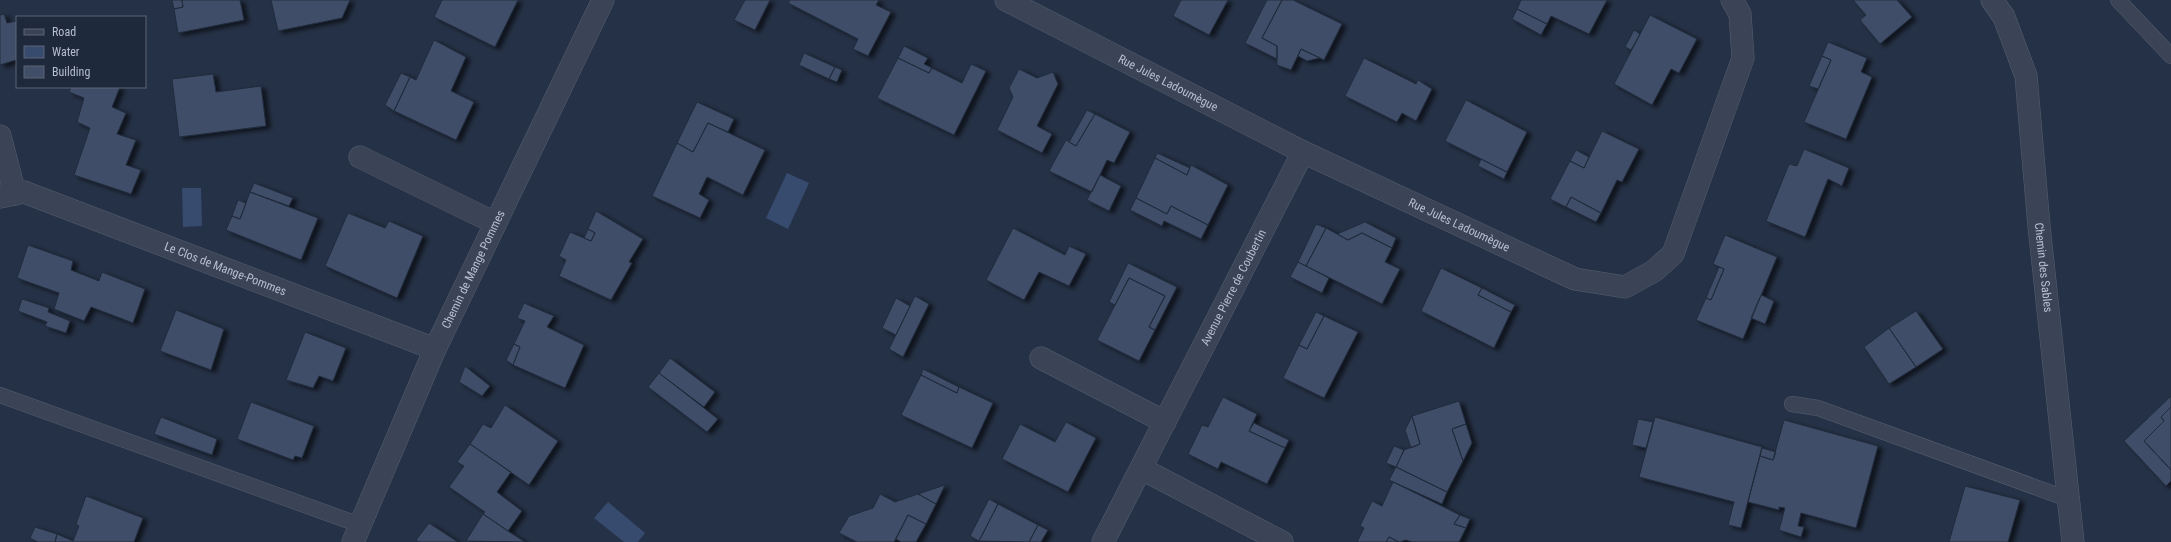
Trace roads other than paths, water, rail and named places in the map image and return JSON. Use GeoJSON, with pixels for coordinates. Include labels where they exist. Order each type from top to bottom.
{"type":"FeatureCollection","features":[{"type":"Feature","properties":{"kind":"street","name":"Chemin de Mange Pommes"},"geometry":{"type":"LineString","coordinates":[[356,533],[436,349],[603,0]]}},
{"type":"Feature","properties":{"kind":"street","name":"Rue Jules Ladoumègue"},"geometry":{"type":"LineString","coordinates":[[1006,0],[1303,152],[1575,278],[1625,288],[1654,271],[1673,254],[1743,58],[1740,14],[1732,0]]}},
{"type":"Feature","properties":{"kind":"street","name":"Chemin des Sables"},"geometry":{"type":"LineString","coordinates":[[1992,0],[2004,17],[2026,76],[2039,226],[2073,542]]}},
{"type":"Feature","properties":{"kind":"street","name":"Le Clos de Mange-Pommes"},"geometry":{"type":"LineString","coordinates":[[0,136],[8,196],[24,192],[436,349]]}},
{"type":"Feature","properties":{"kind":"street","name":"Avenue Pierre de Coubertin"},"geometry":{"type":"LineString","coordinates":[[1103,542],[1142,469],[1164,422],[1303,152]]}},
{"type":"Feature","properties":{"kind":"street"},"geometry":{"type":"LineString","coordinates":[[360,157],[495,223]]}},
{"type":"Feature","properties":{"kind":"street"},"geometry":{"type":"LineString","coordinates":[[1041,358],[1164,422]]}},
{"type":"Feature","properties":{"kind":"street"},"geometry":{"type":"LineString","coordinates":[[1142,469],[1282,542]]}},
{"type":"Feature","properties":{"kind":"lane"},"geometry":{"type":"LineString","coordinates":[[2118,0],[2171,56]]}},
{"type":"Feature","properties":{"kind":"lane"},"geometry":{"type":"LineString","coordinates":[[0,394],[356,533]]}},
{"type":"Feature","properties":{"kind":"lane"},"geometry":{"type":"LineString","coordinates":[[1792,404],[1818,408],[2068,499]]}},
{"type":"Feature","properties":{"kind":"water"},"geometry":{"type":"Polygon","coordinates":[[[787,173],[809,183],[788,229],[766,218],[787,173]]]}},
{"type":"Feature","properties":{"kind":"water"},"geometry":{"type":"Polygon","coordinates":[[[182,188],[201,188],[202,226],[183,227],[182,188]]]}},
{"type":"Feature","properties":{"kind":"water"},"geometry":{"type":"Polygon","coordinates":[[[608,502],[645,533],[638,542],[624,542],[594,518],[608,502]]]}}]}
